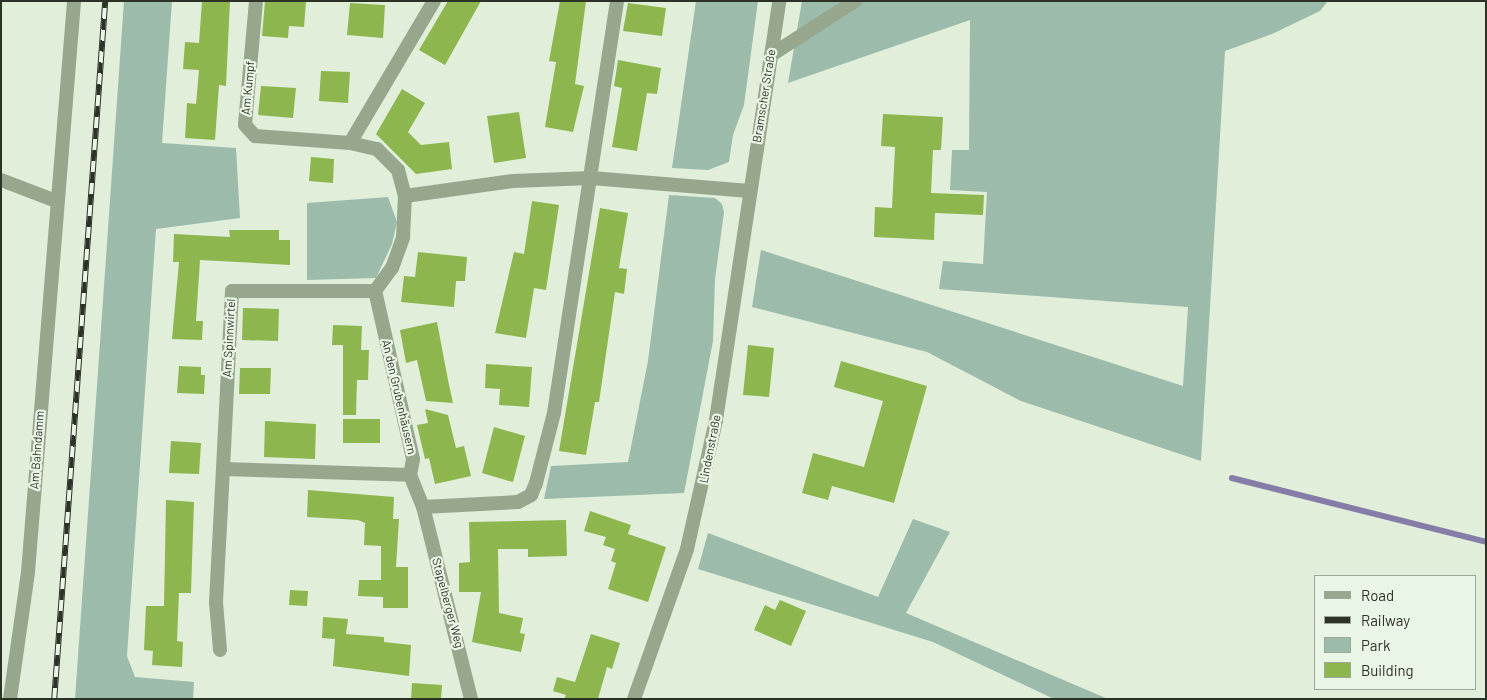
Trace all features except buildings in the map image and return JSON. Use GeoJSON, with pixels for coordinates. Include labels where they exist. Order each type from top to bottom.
{"type":"FeatureCollection","features":[{"type":"Feature","properties":{"kind":"street","name":"Am Bahndamm"},"geometry":{"type":"LineString","coordinates":[[10,699],[28,572],[56,201],[74,1]]}},
{"type":"Feature","properties":{"kind":"street","name":"Am Kumpf"},"geometry":{"type":"LineString","coordinates":[[256,1],[245,125],[255,136],[350,143],[377,149],[398,170],[405,196]]}},
{"type":"Feature","properties":{"kind":"street"},"geometry":{"type":"LineString","coordinates":[[350,143],[434,1]]}},
{"type":"Feature","properties":{"kind":"street"},"geometry":{"type":"LineString","coordinates":[[423,507],[518,502],[531,495],[554,413],[617,1]]}},
{"type":"Feature","properties":{"kind":"street","name":"Bramscher Straße"},"geometry":{"type":"LineString","coordinates":[[749,191],[779,1]]}},
{"type":"Feature","properties":{"kind":"street"},"geometry":{"type":"LineString","coordinates":[[771,55],[856,1]]}},
{"type":"Feature","properties":{"kind":"street"},"geometry":{"type":"LineString","coordinates":[[375,291],[392,268],[403,236],[405,196],[513,181],[591,178],[749,191]]}},
{"type":"Feature","properties":{"kind":"street"},"geometry":{"type":"LineString","coordinates":[[1,180],[56,201]]}},
{"type":"Feature","properties":{"kind":"street","name":"Lindenstraße"},"geometry":{"type":"LineString","coordinates":[[634,699],[668,608],[701,496],[728,347],[749,191]]}},
{"type":"Feature","properties":{"kind":"street","name":"Am Spinnwirtel"},"geometry":{"type":"LineString","coordinates":[[220,650],[216,602],[232,291],[375,291]]}},
{"type":"Feature","properties":{"kind":"street","name":"An den Grubenhäusern"},"geometry":{"type":"LineString","coordinates":[[375,291],[413,459],[410,475],[423,507]]}},
{"type":"Feature","properties":{"kind":"street"},"geometry":{"type":"LineString","coordinates":[[223,469],[410,475]]}},
{"type":"Feature","properties":{"kind":"street","name":"Stapelberger Weg"},"geometry":{"type":"LineString","coordinates":[[423,507],[472,699]]}},
{"type":"Feature","properties":{"kind":"green space"},"geometry":{"type":"Polygon","coordinates":[[[124,1],[172,1],[162,143],[236,148],[240,218],[156,229],[127,656],[135,677],[194,682],[193,699],[75,699],[124,1]]]}},
{"type":"Feature","properties":{"kind":"green space"},"geometry":{"type":"Polygon","coordinates":[[[696,1],[758,1],[744,105],[733,135],[729,162],[708,170],[672,168],[696,1]]]}},
{"type":"Feature","properties":{"kind":"green space"},"geometry":{"type":"Polygon","coordinates":[[[802,1],[1328,1],[1320,11],[1272,34],[1225,51],[1201,461],[1021,401],[927,352],[752,307],[761,250],[1183,386],[1188,307],[939,289],[943,261],[983,264],[987,192],[950,190],[952,150],[969,150],[970,20],[788,83],[802,1]]]}},
{"type":"Feature","properties":{"kind":"green space"},"geometry":{"type":"Polygon","coordinates":[[[669,195],[715,198],[722,204],[724,212],[715,279],[713,341],[684,493],[544,499],[551,466],[628,462],[648,361],[669,195]]]}},
{"type":"Feature","properties":{"kind":"green space"},"geometry":{"type":"Polygon","coordinates":[[[388,197],[397,222],[392,244],[376,278],[307,280],[307,203],[388,197]]]}},
{"type":"Feature","properties":{"kind":"green space"},"geometry":{"type":"Polygon","coordinates":[[[913,519],[950,532],[906,613],[1108,699],[1054,699],[933,642],[698,569],[708,533],[878,597],[913,519]]]}},
{"type":"Feature","properties":{"kind":"waterway"},"geometry":{"type":"LineString","coordinates":[[1232,478],[1486,542]]}},
{"type":"Feature","properties":{"kind":"railway"},"geometry":{"type":"LineString","coordinates":[[54,699],[105,1]]}}]}
